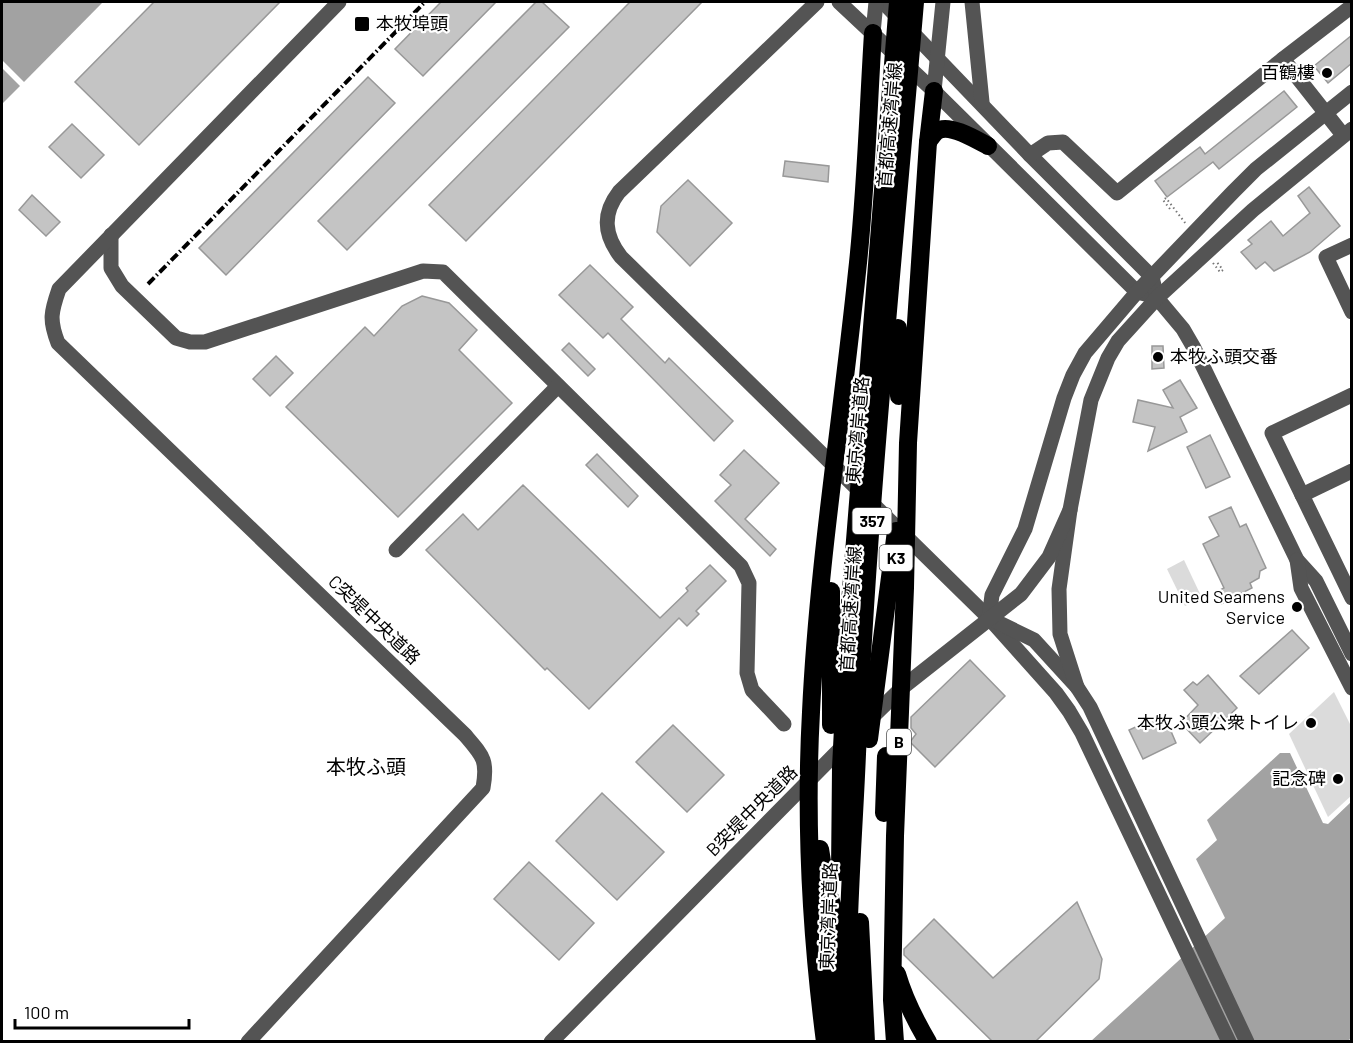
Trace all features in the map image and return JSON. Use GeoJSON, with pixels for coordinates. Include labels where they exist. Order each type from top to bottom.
{"type":"FeatureCollection","features":[{"type":"Feature","properties":{"kind":"highway","name":"首都高速湾岸線"},"geometry":{"type":"LineString","coordinates":[[846,1041],[840,897],[841,768],[848,628],[898,2]]}},
{"type":"Feature","properties":{"kind":"highway","name":"東京湾岸道路"},"geometry":{"type":"LineString","coordinates":[[846,1041],[840,945],[852,664],[905,2]]}},
{"type":"Feature","properties":{"kind":"highway","name":"東京湾岸道路"},"geometry":{"type":"LineString","coordinates":[[846,1041],[851,873],[866,595],[915,2]]}},
{"type":"Feature","properties":{"kind":"highway","name":"首都高速湾岸線"},"geometry":{"type":"LineString","coordinates":[[866,1041],[860,900],[872,595],[921,2]]}},
{"type":"Feature","properties":{"kind":"highway"},"geometry":{"type":"LineString","coordinates":[[825,1041],[814,934],[809,787],[810,713],[831,490],[858,267],[873,33]]}},
{"type":"Feature","properties":{"kind":"highway"},"geometry":{"type":"LineString","coordinates":[[851,873],[908,443],[928,142],[934,91]]}},
{"type":"Feature","properties":{"kind":"highway"},"geometry":{"type":"LineString","coordinates":[[928,142],[937,131],[944,128],[954,130],[988,146]]}},
{"type":"Feature","properties":{"kind":"highway"},"geometry":{"type":"LineString","coordinates":[[879,239],[840,487],[819,745],[817,808],[826,886],[841,936],[852,963],[874,1003],[901,1041]]}},
{"type":"Feature","properties":{"kind":"highway","name":"K3"},"geometry":{"type":"LineString","coordinates":[[898,272],[899,500],[885,787],[884,889],[892,955],[902,989],[928,1041]]}},
{"type":"Feature","properties":{"kind":"highway","name":"B"},"geometry":{"type":"LineString","coordinates":[[895,1041],[892,999],[908,443]]}},
{"type":"Feature","properties":{"kind":"highway"},"geometry":{"type":"LineString","coordinates":[[831,490],[832,964],[837,1041]]}},
{"type":"Feature","properties":{"kind":"street"},"geometry":{"type":"LineString","coordinates":[[817,2],[619,192],[609,207],[607,230],[612,245],[621,257],[989,618],[1069,711],[1229,1041]]}},
{"type":"Feature","properties":{"kind":"street"},"geometry":{"type":"LineString","coordinates":[[839,2],[934,91],[1137,292],[1157,298]]}},
{"type":"Feature","properties":{"kind":"street"},"geometry":{"type":"LineString","coordinates":[[873,33],[876,2]]}},
{"type":"Feature","properties":{"kind":"street"},"geometry":{"type":"LineString","coordinates":[[884,2],[982,102],[1030,155],[1152,277],[1157,298],[1183,328],[1204,365],[1297,560],[1316,581],[1352,654]]}},
{"type":"Feature","properties":{"kind":"street"},"geometry":{"type":"LineString","coordinates":[[934,91],[943,2]]}},
{"type":"Feature","properties":{"kind":"street"},"geometry":{"type":"LineString","coordinates":[[972,2],[982,102]]}},
{"type":"Feature","properties":{"kind":"street","name":"C突堤中央道路"},"geometry":{"type":"LineString","coordinates":[[248,1041],[483,788],[486,770],[481,754],[465,735],[58,343],[52,327],[51,311],[59,289],[332,4]]}},
{"type":"Feature","properties":{"kind":"street"},"geometry":{"type":"LineString","coordinates":[[1030,155],[1048,143],[1064,142],[1117,193],[1352,6]]}},
{"type":"Feature","properties":{"kind":"street"},"geometry":{"type":"LineString","coordinates":[[1247,1041],[1101,728],[1077,687],[1062,647],[1058,603],[1070,510],[1091,399],[1099,375],[1118,341],[1157,298],[1253,210],[1347,132],[1325,113],[1283,59]]}},
{"type":"Feature","properties":{"kind":"street"},"geometry":{"type":"LineString","coordinates":[[989,618],[992,595],[1029,519],[1060,410],[1073,375],[1093,343],[1137,292],[1256,169],[1352,92]]}},
{"type":"Feature","properties":{"kind":"street"},"geometry":{"type":"LineString","coordinates":[[111,235],[111,268],[122,286],[176,338],[190,342],[205,342],[423,271],[443,272],[741,566],[749,584],[747,673],[749,681],[752,690],[784,724]]}},
{"type":"Feature","properties":{"kind":"street"},"geometry":{"type":"LineString","coordinates":[[1352,245],[1326,257],[1352,312]]}},
{"type":"Feature","properties":{"kind":"street"},"geometry":{"type":"LineString","coordinates":[[396,550],[558,386]]}},
{"type":"Feature","properties":{"kind":"street"},"geometry":{"type":"LineString","coordinates":[[1352,395],[1272,433],[1352,598]]}},
{"type":"Feature","properties":{"kind":"street"},"geometry":{"type":"LineString","coordinates":[[1302,495],[1352,471]]}},
{"type":"Feature","properties":{"kind":"street","name":"B突堤中央道路"},"geometry":{"type":"LineString","coordinates":[[551,1041],[903,687],[1021,594],[1049,556],[1070,510]]}},
{"type":"Feature","properties":{"kind":"street"},"geometry":{"type":"LineString","coordinates":[[1297,560],[1301,588],[1352,688]]}},
{"type":"Feature","properties":{"kind":"street"},"geometry":{"type":"LineString","coordinates":[[989,618],[1034,640],[1077,687]]}},
{"type":"Feature","properties":{"kind":"shaded area"},"geometry":{"type":"Polygon","coordinates":[[[2,2],[103,2],[24,82],[2,60],[2,2]]]}},
{"type":"Feature","properties":{"kind":"shaded area"},"geometry":{"type":"Polygon","coordinates":[[[2,68],[20,86],[2,104],[2,68]]]}},
{"type":"Feature","properties":{"kind":"shaded area"},"geometry":{"type":"Polygon","coordinates":[[[1184,560],[1202,598],[1185,606],[1167,569],[1184,560]]]}},
{"type":"Feature","properties":{"kind":"shaded area"},"geometry":{"type":"Polygon","coordinates":[[[1334,692],[1351,726],[1352,795],[1328,817],[1289,734],[1334,692]]]}},
{"type":"Feature","properties":{"kind":"shaded area"},"geometry":{"type":"Polygon","coordinates":[[[1280,753],[1290,753],[1323,823],[1328,824],[1351,802],[1351,1038],[1347,1042],[1090,1042],[1225,918],[1196,859],[1217,840],[1207,820],[1280,753]]]}},
{"type":"Feature","properties":{"kind":"building"},"geometry":{"type":"Polygon","coordinates":[[[154,2],[280,2],[139,145],[75,82],[154,2]]]}},
{"type":"Feature","properties":{"kind":"building"},"geometry":{"type":"Polygon","coordinates":[[[441,2],[496,2],[423,76],[395,49],[441,2]]]}},
{"type":"Feature","properties":{"kind":"building"},"geometry":{"type":"Polygon","coordinates":[[[536,2],[542,2],[569,27],[347,250],[318,221],[536,2]]]}},
{"type":"Feature","properties":{"kind":"building"},"geometry":{"type":"Polygon","coordinates":[[[630,2],[702,2],[466,241],[429,205],[630,2]]]}},
{"type":"Feature","properties":{"kind":"building"},"geometry":{"type":"Polygon","coordinates":[[[1352,35],[1352,63],[1328,83],[1314,66],[1352,35]]]}},
{"type":"Feature","properties":{"kind":"building"},"geometry":{"type":"Polygon","coordinates":[[[368,77],[395,103],[226,275],[199,248],[368,77]]]}},
{"type":"Feature","properties":{"kind":"building"},"geometry":{"type":"Polygon","coordinates":[[[1284,91],[1297,107],[1219,169],[1213,162],[1167,197],[1155,181],[1200,147],[1205,154],[1284,91]]]}},
{"type":"Feature","properties":{"kind":"building"},"geometry":{"type":"Polygon","coordinates":[[[72,124],[104,155],[81,178],[49,147],[72,124]]]}},
{"type":"Feature","properties":{"kind":"building"},"geometry":{"type":"Polygon","coordinates":[[[785,161],[829,166],[828,182],[783,176],[785,161]]]}},
{"type":"Feature","properties":{"kind":"building"},"geometry":{"type":"Polygon","coordinates":[[[688,180],[732,223],[690,266],[657,232],[661,206],[688,180]]]}},
{"type":"Feature","properties":{"kind":"building"},"geometry":{"type":"Polygon","coordinates":[[[1309,187],[1340,226],[1310,252],[1274,271],[1265,262],[1256,269],[1241,252],[1252,244],[1248,240],[1271,221],[1283,236],[1310,213],[1298,196],[1309,187]]]}},
{"type":"Feature","properties":{"kind":"building"},"geometry":{"type":"Polygon","coordinates":[[[32,195],[60,222],[46,236],[19,210],[32,195]]]}},
{"type":"Feature","properties":{"kind":"building"},"geometry":{"type":"Polygon","coordinates":[[[590,265],[633,307],[621,319],[665,363],[669,358],[733,421],[714,441],[608,333],[603,338],[559,295],[590,265]]]}},
{"type":"Feature","properties":{"kind":"building"},"geometry":{"type":"Polygon","coordinates":[[[422,296],[449,303],[477,330],[459,350],[512,403],[398,517],[286,407],[365,327],[374,336],[402,306],[422,296]]]}},
{"type":"Feature","properties":{"kind":"building"},"geometry":{"type":"Polygon","coordinates":[[[569,343],[595,369],[588,376],[562,350],[569,343]]]}},
{"type":"Feature","properties":{"kind":"building","name":"本牧ふ頭交番"},"geometry":{"type":"Polygon","coordinates":[[[1152,346],[1163,346],[1164,368],[1152,369],[1152,346]]]}},
{"type":"Feature","properties":{"kind":"building"},"geometry":{"type":"Polygon","coordinates":[[[276,356],[293,373],[270,396],[253,379],[276,356]]]}},
{"type":"Feature","properties":{"kind":"building"},"geometry":{"type":"Polygon","coordinates":[[[1180,380],[1197,408],[1180,417],[1187,432],[1148,451],[1155,427],[1133,422],[1138,400],[1173,408],[1163,390],[1180,380]]]}},
{"type":"Feature","properties":{"kind":"building"},"geometry":{"type":"Polygon","coordinates":[[[1210,435],[1230,477],[1206,488],[1187,447],[1210,435]]]}},
{"type":"Feature","properties":{"kind":"building"},"geometry":{"type":"Polygon","coordinates":[[[744,450],[779,483],[745,519],[776,549],[770,556],[715,501],[731,485],[720,475],[744,450]]]}},
{"type":"Feature","properties":{"kind":"building"},"geometry":{"type":"Polygon","coordinates":[[[597,454],[638,496],[628,507],[586,465],[597,454]]]}},
{"type":"Feature","properties":{"kind":"building"},"geometry":{"type":"Polygon","coordinates":[[[523,485],[660,618],[688,591],[686,588],[710,565],[726,581],[696,611],[699,614],[687,626],[679,618],[589,709],[547,668],[545,670],[426,550],[463,514],[478,530],[523,485]]]}},
{"type":"Feature","properties":{"kind":"building"},"geometry":{"type":"Polygon","coordinates":[[[1231,507],[1240,527],[1246,524],[1266,568],[1260,571],[1259,578],[1250,583],[1252,588],[1221,604],[1216,592],[1224,588],[1203,544],[1219,536],[1209,517],[1231,507]]]}},
{"type":"Feature","properties":{"kind":"building"},"geometry":{"type":"Polygon","coordinates":[[[1292,630],[1309,648],[1259,694],[1240,676],[1292,630]]]}},
{"type":"Feature","properties":{"kind":"building"},"geometry":{"type":"Polygon","coordinates":[[[970,660],[1005,696],[935,767],[910,742],[916,734],[911,728],[911,717],[970,660]]]}},
{"type":"Feature","properties":{"kind":"building"},"geometry":{"type":"Polygon","coordinates":[[[1208,675],[1237,708],[1200,743],[1181,723],[1198,705],[1184,690],[1193,682],[1197,685],[1208,675]]]}},
{"type":"Feature","properties":{"kind":"building"},"geometry":{"type":"Polygon","coordinates":[[[1161,715],[1164,723],[1167,722],[1176,743],[1143,759],[1129,730],[1161,715]]]}},
{"type":"Feature","properties":{"kind":"building"},"geometry":{"type":"Polygon","coordinates":[[[673,725],[724,775],[687,812],[636,762],[673,725]]]}},
{"type":"Feature","properties":{"kind":"building"},"geometry":{"type":"Polygon","coordinates":[[[602,793],[664,852],[617,900],[556,841],[602,793]]]}},
{"type":"Feature","properties":{"kind":"building"},"geometry":{"type":"Polygon","coordinates":[[[529,862],[594,923],[559,960],[494,899],[529,862]]]}},
{"type":"Feature","properties":{"kind":"building"},"geometry":{"type":"Polygon","coordinates":[[[1077,902],[1102,959],[1099,979],[1036,1041],[992,1041],[904,955],[904,949],[934,919],[993,978],[1077,902]]]}},
{"type":"Feature","properties":{"kind":"railway"},"geometry":{"type":"LineString","coordinates":[[148,284],[425,2]]}},
{"type":"Feature","properties":{"kind":"place","name":"本牧埠頭"},"geometry":{"type":"Point","coordinates":[362,24]}},
{"type":"Feature","properties":{"kind":"place","name":"百鶴樓"},"geometry":{"type":"Point","coordinates":[1327,73]}},
{"type":"Feature","properties":{"kind":"place","name":"本牧ふ頭交番"},"geometry":{"type":"Point","coordinates":[1158,357]}},
{"type":"Feature","properties":{"kind":"place","name":"United Seamens Service"},"geometry":{"type":"Point","coordinates":[1297,607]}},
{"type":"Feature","properties":{"kind":"place","name":"本牧ふ頭公衆トイレ"},"geometry":{"type":"Point","coordinates":[1311,723]}},
{"type":"Feature","properties":{"kind":"place","name":"記念碑"},"geometry":{"type":"Point","coordinates":[1338,779]}},
{"type":"Feature","properties":{"kind":"district","name":"本牧ふ頭"},"geometry":{"type":"Point","coordinates":[366,767]}}]}
